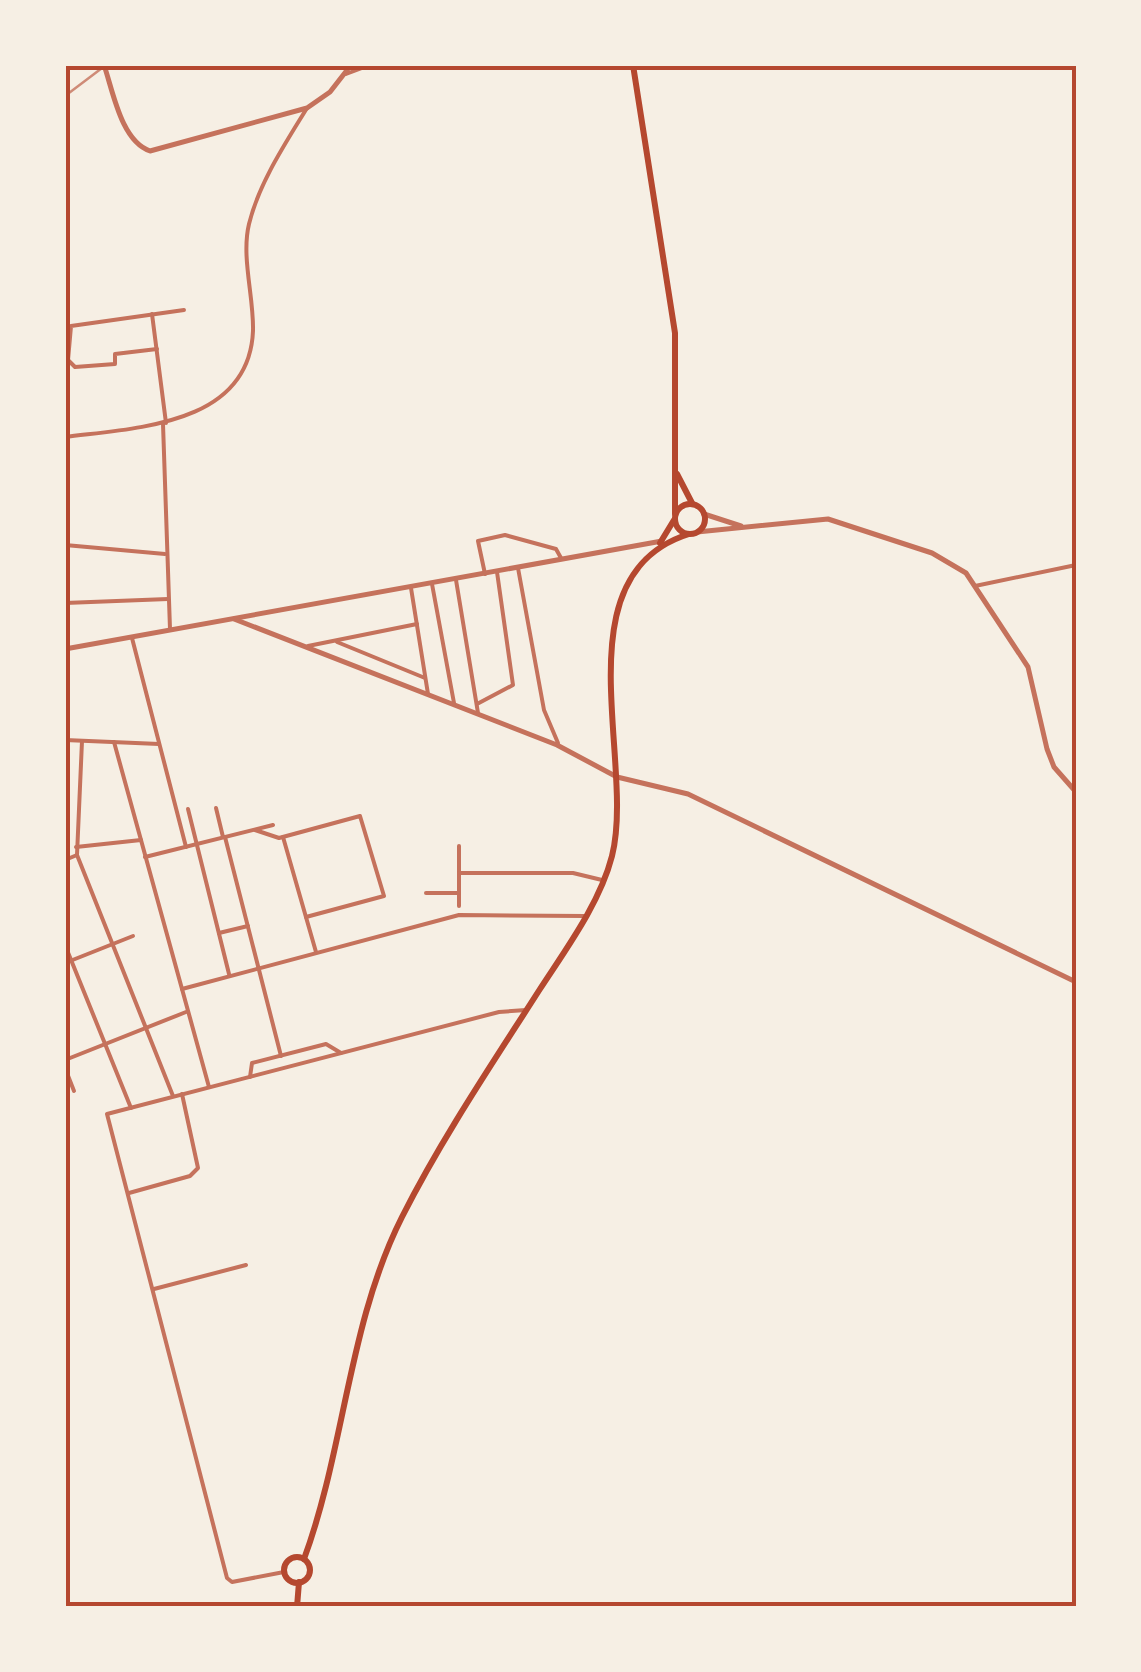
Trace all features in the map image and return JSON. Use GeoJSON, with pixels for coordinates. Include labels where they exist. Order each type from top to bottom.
{"type":"FeatureCollection","features":[{"type":"Feature","properties":{"kind":"main road"},"geometry":{"type":"LineString","coordinates":[[633,65],[675,334],[675,517],[678,528],[693,533]]}},
{"type":"Feature","properties":{"kind":"main road"},"geometry":{"type":"LineString","coordinates":[[659,545],[703,526],[704,514],[693,504],[676,471]]}},
{"type":"Feature","properties":{"kind":"main road"},"geometry":{"type":"LineString","coordinates":[[297,1607],[299,1582],[310,1570],[304,1559],[380,1266],[427,1172],[584,916],[602,880],[616,839],[617,778],[610,696],[616,626],[628,584],[659,545],[684,504],[693,504]]}},
{"type":"Feature","properties":{"kind":"main road"},"geometry":{"type":"LineString","coordinates":[[299,1582],[288,1579],[284,1572],[292,1558],[304,1559]]}},
{"type":"Feature","properties":{"kind":"street"},"geometry":{"type":"LineString","coordinates":[[104,65],[124,124],[135,142],[150,151],[308,108]]}},
{"type":"Feature","properties":{"kind":"street"},"geometry":{"type":"LineString","coordinates":[[65,437],[165,424],[218,398],[239,373],[251,348],[250,222],[278,156],[308,108],[351,65]]}},
{"type":"Feature","properties":{"kind":"street"},"geometry":{"type":"LineString","coordinates":[[344,76],[370,65]]}},
{"type":"Feature","properties":{"kind":"street"},"geometry":{"type":"LineString","coordinates":[[157,349],[115,354],[116,364],[78,368],[69,362],[66,351],[73,323],[184,310]]}},
{"type":"Feature","properties":{"kind":"street"},"geometry":{"type":"LineString","coordinates":[[152,314],[165,424],[170,631]]}},
{"type":"Feature","properties":{"kind":"street"},"geometry":{"type":"LineString","coordinates":[[704,514],[744,527]]}},
{"type":"Feature","properties":{"kind":"street"},"geometry":{"type":"LineString","coordinates":[[693,533],[798,518],[848,522],[951,563],[976,586],[1028,668],[1046,749],[1054,767],[1076,792]]}},
{"type":"Feature","properties":{"kind":"street"},"geometry":{"type":"LineString","coordinates":[[484,574],[478,541],[502,536],[556,549],[562,560]]}},
{"type":"Feature","properties":{"kind":"street"},"geometry":{"type":"LineString","coordinates":[[65,545],[167,554]]}},
{"type":"Feature","properties":{"kind":"street"},"geometry":{"type":"LineString","coordinates":[[65,649],[659,545]]}},
{"type":"Feature","properties":{"kind":"street"},"geometry":{"type":"LineString","coordinates":[[976,586],[1076,565]]}},
{"type":"Feature","properties":{"kind":"street"},"geometry":{"type":"LineString","coordinates":[[518,568],[544,710],[560,747]]}},
{"type":"Feature","properties":{"kind":"street"},"geometry":{"type":"LineString","coordinates":[[477,704],[513,685],[498,572]]}},
{"type":"Feature","properties":{"kind":"street"},"geometry":{"type":"LineString","coordinates":[[456,580],[478,714]]}},
{"type":"Feature","properties":{"kind":"street"},"geometry":{"type":"LineString","coordinates":[[432,584],[454,704]]}},
{"type":"Feature","properties":{"kind":"street"},"geometry":{"type":"LineString","coordinates":[[411,588],[428,694]]}},
{"type":"Feature","properties":{"kind":"street"},"geometry":{"type":"LineString","coordinates":[[65,603],[168,599]]}},
{"type":"Feature","properties":{"kind":"street"},"geometry":{"type":"LineString","coordinates":[[234,619],[560,747],[617,778],[688,794],[1076,982]]}},
{"type":"Feature","properties":{"kind":"street"},"geometry":{"type":"LineString","coordinates":[[308,646],[416,624]]}},
{"type":"Feature","properties":{"kind":"street"},"geometry":{"type":"LineString","coordinates":[[132,638],[186,847]]}},
{"type":"Feature","properties":{"kind":"street"},"geometry":{"type":"LineString","coordinates":[[334,640],[426,678]]}},
{"type":"Feature","properties":{"kind":"street"},"geometry":{"type":"LineString","coordinates":[[65,740],[159,744]]}},
{"type":"Feature","properties":{"kind":"street"},"geometry":{"type":"LineString","coordinates":[[82,740],[77,855],[173,1096]]}},
{"type":"Feature","properties":{"kind":"street"},"geometry":{"type":"LineString","coordinates":[[114,742],[209,1087]]}},
{"type":"Feature","properties":{"kind":"street"},"geometry":{"type":"LineString","coordinates":[[216,808],[281,1056]]}},
{"type":"Feature","properties":{"kind":"street"},"geometry":{"type":"LineString","coordinates":[[188,809],[230,976]]}},
{"type":"Feature","properties":{"kind":"street"},"geometry":{"type":"LineString","coordinates":[[255,830],[283,837],[360,816],[384,896],[306,917]]}},
{"type":"Feature","properties":{"kind":"street"},"geometry":{"type":"LineString","coordinates":[[146,857],[273,825]]}},
{"type":"Feature","properties":{"kind":"street"},"geometry":{"type":"LineString","coordinates":[[283,837],[316,952]]}},
{"type":"Feature","properties":{"kind":"street"},"geometry":{"type":"LineString","coordinates":[[76,847],[140,840]]}},
{"type":"Feature","properties":{"kind":"street"},"geometry":{"type":"LineString","coordinates":[[459,846],[459,906]]}},
{"type":"Feature","properties":{"kind":"street"},"geometry":{"type":"LineString","coordinates":[[65,860],[77,855]]}},
{"type":"Feature","properties":{"kind":"street"},"geometry":{"type":"LineString","coordinates":[[459,872],[573,873],[602,880]]}},
{"type":"Feature","properties":{"kind":"street"},"geometry":{"type":"LineString","coordinates":[[426,893],[459,893]]}},
{"type":"Feature","properties":{"kind":"street"},"geometry":{"type":"LineString","coordinates":[[182,989],[459,915],[584,916]]}},
{"type":"Feature","properties":{"kind":"street"},"geometry":{"type":"LineString","coordinates":[[219,933],[248,926]]}},
{"type":"Feature","properties":{"kind":"street"},"geometry":{"type":"LineString","coordinates":[[68,962],[133,936]]}},
{"type":"Feature","properties":{"kind":"street"},"geometry":{"type":"LineString","coordinates":[[65,945],[68,962],[130,1108]]}},
{"type":"Feature","properties":{"kind":"street"},"geometry":{"type":"LineString","coordinates":[[284,1572],[232,1582],[227,1578],[107,1114],[499,1012],[527,1010]]}},
{"type":"Feature","properties":{"kind":"street"},"geometry":{"type":"LineString","coordinates":[[65,1060],[188,1012]]}},
{"type":"Feature","properties":{"kind":"street"},"geometry":{"type":"LineString","coordinates":[[250,1076],[250,1065],[326,1044],[340,1053]]}},
{"type":"Feature","properties":{"kind":"street"},"geometry":{"type":"LineString","coordinates":[[65,1068],[74,1090]]}},
{"type":"Feature","properties":{"kind":"street"},"geometry":{"type":"LineString","coordinates":[[128,1193],[190,1176],[198,1168],[182,1094]]}},
{"type":"Feature","properties":{"kind":"street"},"geometry":{"type":"LineString","coordinates":[[152,1290],[246,1265]]}},
{"type":"Feature","properties":{"kind":"railway"},"geometry":{"type":"LineString","coordinates":[[65,96],[106,65]]}}]}
